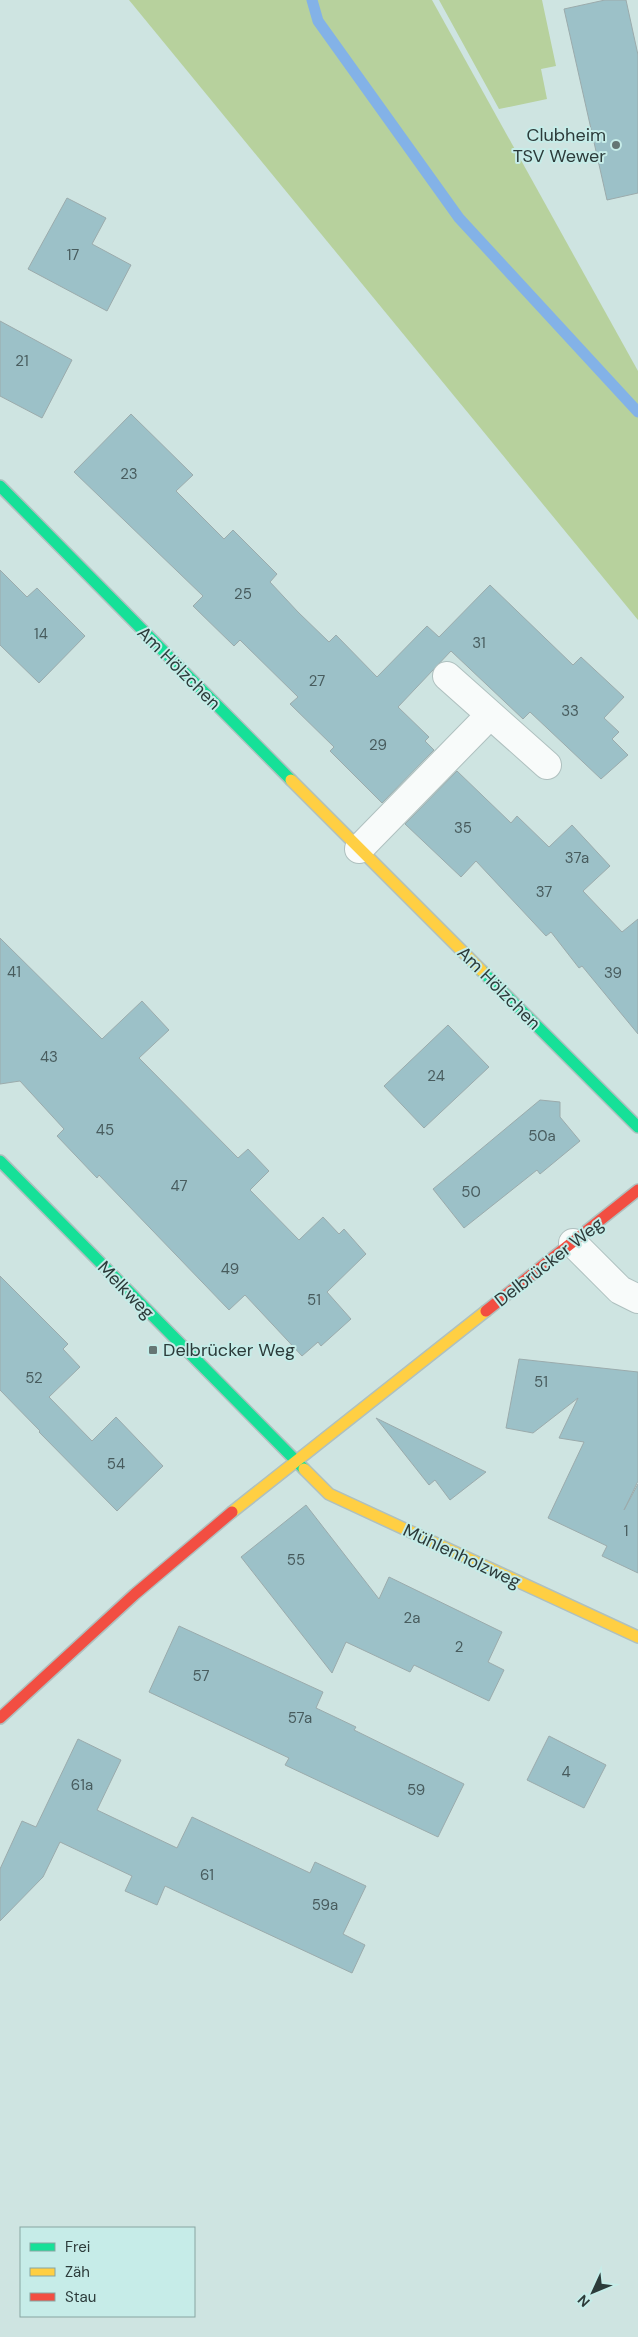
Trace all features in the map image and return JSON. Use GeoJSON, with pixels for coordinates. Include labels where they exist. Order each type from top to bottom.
{"type":"FeatureCollection","features":[{"type":"Feature","properties":{"kind":"street","name":"Am Hölzchen"},"geometry":{"type":"LineString","coordinates":[[0,486],[359,849],[638,1127]]}},
{"type":"Feature","properties":{"kind":"street"},"geometry":{"type":"LineString","coordinates":[[447,676],[547,765]]}},
{"type":"Feature","properties":{"kind":"street"},"geometry":{"type":"LineString","coordinates":[[359,849],[490,715]]}},
{"type":"Feature","properties":{"kind":"street","name":"Melkweg"},"geometry":{"type":"LineString","coordinates":[[0,1162],[295,1461]]}},
{"type":"Feature","properties":{"kind":"street","name":"Delbrücker Weg"},"geometry":{"type":"LineString","coordinates":[[0,1718],[135,1594],[295,1461],[573,1244],[638,1190]]}},
{"type":"Feature","properties":{"kind":"street"},"geometry":{"type":"LineString","coordinates":[[573,1244],[620,1290],[638,1299]]}},
{"type":"Feature","properties":{"kind":"street","name":"Mühlenholzweg"},"geometry":{"type":"LineString","coordinates":[[295,1461],[329,1494],[638,1638]]}},
{"type":"Feature","properties":{"kind":"green space"},"geometry":{"type":"Polygon","coordinates":[[[129,0],[432,0],[638,371],[638,620],[129,0]]]}},
{"type":"Feature","properties":{"kind":"green space"},"geometry":{"type":"Polygon","coordinates":[[[439,0],[542,0],[556,66],[541,69],[547,99],[499,109],[439,0]]]}},
{"type":"Feature","properties":{"kind":"building","name":"Clubheim TSV Wewer"},"geometry":{"type":"Polygon","coordinates":[[[605,0],[626,0],[638,55],[638,193],[607,200],[564,9],[605,0]]]}},
{"type":"Feature","properties":{"kind":"building"},"geometry":{"type":"Polygon","coordinates":[[[67,198],[106,218],[92,244],[131,265],[107,311],[28,269],[67,198]]]}},
{"type":"Feature","properties":{"kind":"building"},"geometry":{"type":"Polygon","coordinates":[[[0,321],[72,360],[42,418],[0,396],[0,321]]]}},
{"type":"Feature","properties":{"kind":"building"},"geometry":{"type":"Polygon","coordinates":[[[131,414],[193,475],[176,491],[224,539],[233,530],[277,574],[270,582],[298,612],[329,642],[336,635],[377,677],[427,626],[439,637],[490,585],[573,665],[581,657],[624,697],[604,718],[619,732],[612,739],[628,755],[601,779],[530,712],[523,719],[451,651],[398,707],[429,737],[425,741],[434,750],[382,803],[330,751],[334,747],[290,704],[298,697],[240,640],[234,646],[193,606],[203,596],[74,472],[131,414]]]}},
{"type":"Feature","properties":{"kind":"building"},"geometry":{"type":"Polygon","coordinates":[[[0,570],[27,597],[37,588],[85,636],[39,683],[0,645],[0,570]]]}},
{"type":"Feature","properties":{"kind":"building"},"geometry":{"type":"Polygon","coordinates":[[[457,771],[511,823],[517,816],[549,847],[572,825],[610,866],[583,891],[622,932],[638,919],[638,1034],[582,966],[579,968],[551,932],[546,936],[476,861],[461,877],[405,824],[457,771]]]}},
{"type":"Feature","properties":{"kind":"building"},"geometry":{"type":"Polygon","coordinates":[[[0,938],[102,1039],[142,1001],[169,1030],[139,1058],[238,1158],[248,1149],[269,1171],[250,1190],[299,1240],[323,1217],[339,1234],[344,1229],[366,1254],[327,1292],[351,1319],[321,1346],[318,1342],[302,1356],[245,1295],[229,1310],[99,1175],[97,1178],[57,1136],[64,1129],[20,1081],[0,1084],[0,938]]]}},
{"type":"Feature","properties":{"kind":"building"},"geometry":{"type":"Polygon","coordinates":[[[448,1025],[489,1067],[424,1128],[384,1086],[448,1025]]]}},
{"type":"Feature","properties":{"kind":"building"},"geometry":{"type":"Polygon","coordinates":[[[540,1100],[560,1102],[560,1117],[580,1141],[540,1174],[537,1170],[464,1228],[433,1189],[540,1100]]]}},
{"type":"Feature","properties":{"kind":"building"},"geometry":{"type":"Polygon","coordinates":[[[0,1276],[68,1344],[63,1349],[80,1367],[49,1397],[92,1441],[116,1417],[163,1466],[117,1511],[0,1390],[0,1276]]]}},
{"type":"Feature","properties":{"kind":"building"},"geometry":{"type":"Polygon","coordinates":[[[519,1359],[638,1372],[638,1481],[624,1510],[638,1484],[638,1573],[602,1556],[607,1546],[548,1518],[584,1442],[559,1438],[578,1398],[533,1433],[506,1428],[519,1359]]]}},
{"type":"Feature","properties":{"kind":"building"},"geometry":{"type":"Polygon","coordinates":[[[376,1418],[486,1472],[450,1500],[435,1480],[429,1485],[376,1418]]]}},
{"type":"Feature","properties":{"kind":"building"},"geometry":{"type":"Polygon","coordinates":[[[306,1505],[379,1599],[389,1577],[502,1632],[488,1662],[504,1670],[489,1701],[414,1665],[410,1672],[346,1642],[332,1673],[241,1557],[306,1505]]]}},
{"type":"Feature","properties":{"kind":"building"},"geometry":{"type":"Polygon","coordinates":[[[179,1626],[323,1692],[316,1708],[356,1727],[354,1730],[464,1784],[438,1837],[285,1765],[289,1758],[149,1692],[179,1626]]]}},
{"type":"Feature","properties":{"kind":"building"},"geometry":{"type":"Polygon","coordinates":[[[549,1736],[606,1765],[584,1808],[527,1780],[549,1736]]]}},
{"type":"Feature","properties":{"kind":"building"},"geometry":{"type":"Polygon","coordinates":[[[78,1739],[121,1760],[97,1810],[177,1848],[192,1817],[310,1873],[315,1862],[366,1886],[343,1934],[365,1945],[352,1973],[165,1886],[157,1905],[125,1891],[132,1876],[60,1842],[43,1877],[0,1921],[0,1869],[22,1821],[36,1827],[78,1739]]]}},
{"type":"Feature","properties":{"kind":"waterway"},"geometry":{"type":"LineString","coordinates":[[312,0],[318,21],[459,218],[638,412]]}},
{"type":"Feature","properties":{"kind":"traffic: fast"},"geometry":{"type":"LineString","coordinates":[[0,486],[291,780]]}},
{"type":"Feature","properties":{"kind":"traffic: fast"},"geometry":{"type":"LineString","coordinates":[[482,971],[638,1127]]}},
{"type":"Feature","properties":{"kind":"traffic: fast"},"geometry":{"type":"LineString","coordinates":[[0,1161],[304,1469]]}},
{"type":"Feature","properties":{"kind":"traffic: slow"},"geometry":{"type":"LineString","coordinates":[[291,780],[482,971]]}},
{"type":"Feature","properties":{"kind":"traffic: slow"},"geometry":{"type":"LineString","coordinates":[[232,1512],[486,1311]]}},
{"type":"Feature","properties":{"kind":"traffic: slow"},"geometry":{"type":"LineString","coordinates":[[304,1469],[329,1494],[638,1637]]}},
{"type":"Feature","properties":{"kind":"traffic: jam"},"geometry":{"type":"LineString","coordinates":[[486,1311],[638,1190]]}},
{"type":"Feature","properties":{"kind":"traffic: jam"},"geometry":{"type":"LineString","coordinates":[[0,1718],[135,1594],[232,1512]]}},
{"type":"Feature","properties":{"kind":"place","name":"Clubheim TSV Wewer"},"geometry":{"type":"Point","coordinates":[616,145]}},
{"type":"Feature","properties":{"kind":"place","name":"Delbrücker Weg"},"geometry":{"type":"Point","coordinates":[153,1350]}}]}
